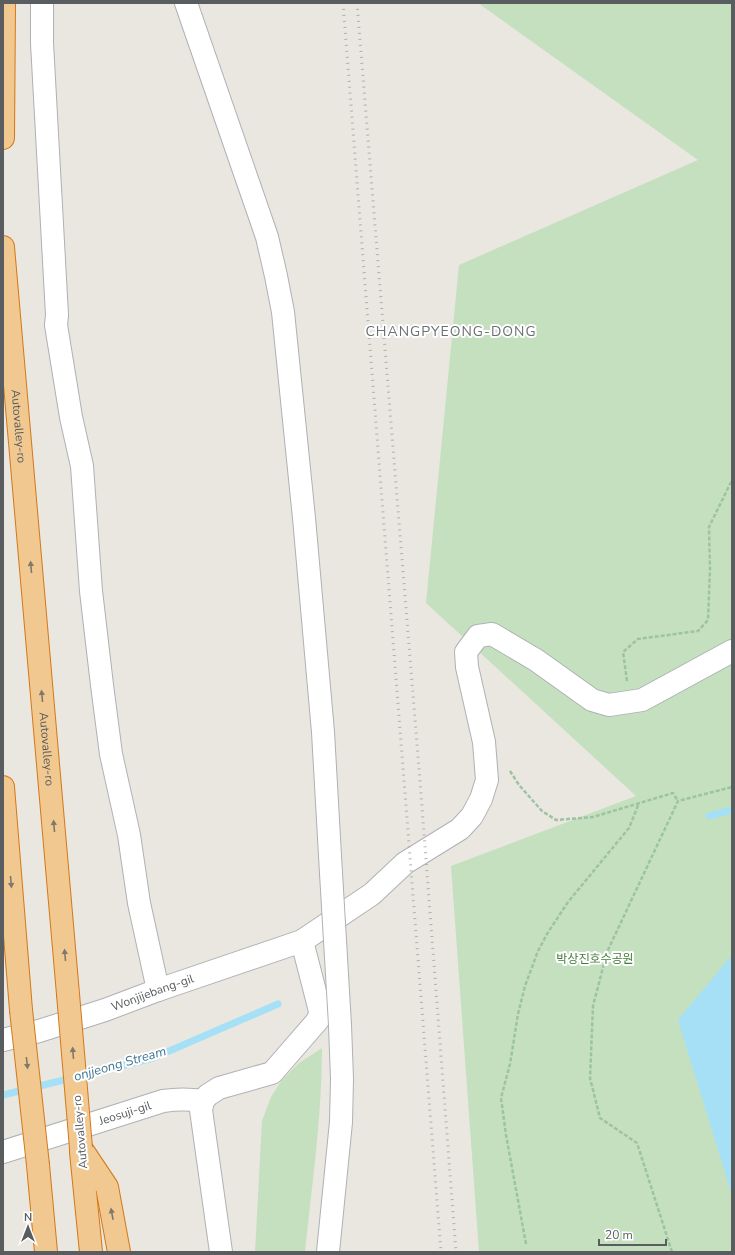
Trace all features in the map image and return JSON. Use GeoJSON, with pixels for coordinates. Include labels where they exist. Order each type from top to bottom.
{"type":"FeatureCollection","features":[{"type":"Feature","properties":{"kind":"highway"},"geometry":{"type":"LineString","coordinates":[[3,138],[4,3]]}},
{"type":"Feature","properties":{"kind":"highway","name":"Autovalley-ro"},"geometry":{"type":"LineString","coordinates":[[3,247],[91,1252]]}},
{"type":"Feature","properties":{"kind":"highway"},"geometry":{"type":"LineString","coordinates":[[3,787],[21,1010],[46,1252]]}},
{"type":"Feature","properties":{"kind":"highway"},"geometry":{"type":"LineString","coordinates":[[81,1148],[107,1187],[119,1252]]}},
{"type":"Feature","properties":{"kind":"highway"},"geometry":{"type":"LineString","coordinates":[[32,1252],[40,1190]]}},
{"type":"Feature","properties":{"kind":"street"},"geometry":{"type":"LineString","coordinates":[[42,3],[42,43],[57,315],[56,325],[82,466],[91,591],[111,754],[129,835],[139,903],[158,990]]}},
{"type":"Feature","properties":{"kind":"street"},"geometry":{"type":"LineString","coordinates":[[186,3],[267,237],[283,312],[324,732],[340,1025],[342,1079],[341,1122],[328,1252]]}},
{"type":"Feature","properties":{"kind":"street","name":"Wonjijebang-gil"},"geometry":{"type":"LineString","coordinates":[[3,1040],[39,1031],[90,1015],[302,941],[372,894],[405,864],[460,829],[472,816],[481,799],[487,780],[484,742],[467,667],[466,652],[478,636],[492,634],[536,660],[592,700],[609,705],[642,700],[732,652]]}},
{"type":"Feature","properties":{"kind":"street"},"geometry":{"type":"LineString","coordinates":[[221,1252],[201,1110],[203,1101],[208,1095],[219,1088],[272,1073],[318,1020],[320,1011],[302,941]]}},
{"type":"Feature","properties":{"kind":"street","name":"Jeosuji-gil"},"geometry":{"type":"LineString","coordinates":[[3,1152],[163,1101],[189,1099],[203,1101]]}},
{"type":"Feature","properties":{"kind":"path"},"geometry":{"type":"LineString","coordinates":[[642,700],[627,683],[623,652],[638,639],[698,632],[708,620],[710,569],[709,527],[732,480]]}},
{"type":"Feature","properties":{"kind":"path"},"geometry":{"type":"LineString","coordinates":[[507,766],[528,796],[542,811],[556,820],[593,817],[673,793],[678,801]]}},
{"type":"Feature","properties":{"kind":"path"},"geometry":{"type":"LineString","coordinates":[[678,801],[732,788]]}},
{"type":"Feature","properties":{"kind":"path"},"geometry":{"type":"LineString","coordinates":[[672,1252],[637,1143],[600,1118],[590,1078],[593,1006],[607,952],[678,801]]}},
{"type":"Feature","properties":{"kind":"path"},"geometry":{"type":"LineString","coordinates":[[526,1244],[506,1135],[501,1098],[510,1064],[518,1014],[525,986],[538,951],[547,934],[568,902],[630,828],[639,803]]}},
{"type":"Feature","properties":{"kind":"green space","name":"박상진호수공원"},"geometry":{"type":"Polygon","coordinates":[[[478,3],[732,3],[732,1252],[479,1252],[451,866],[636,796],[426,603],[459,265],[698,160],[478,3]]]}},
{"type":"Feature","properties":{"kind":"green space"},"geometry":{"type":"Polygon","coordinates":[[[322,1048],[322,1074],[318,1124],[305,1252],[255,1252],[262,1121],[271,1097],[282,1080],[299,1063],[322,1048]]]}},
{"type":"Feature","properties":{"kind":"water"},"geometry":{"type":"Polygon","coordinates":[[[732,955],[732,1195],[678,1020],[732,955]]]}},
{"type":"Feature","properties":{"kind":"waterway","name":"onjjeong Stream"},"geometry":{"type":"LineString","coordinates":[[709,816],[732,810]]}},
{"type":"Feature","properties":{"kind":"waterway","name":"onjjeong Stream"},"geometry":{"type":"LineString","coordinates":[[3,1095],[153,1058],[278,1004]]}},
{"type":"Feature","properties":{"kind":"railway"},"geometry":{"type":"LineString","coordinates":[[343,3],[441,1252]]}},
{"type":"Feature","properties":{"kind":"railway"},"geometry":{"type":"LineString","coordinates":[[357,3],[420,781],[456,1252]]}},
{"type":"Feature","properties":{"kind":"district","name":"CHANGPYEONG-DONG"},"geometry":{"type":"Point","coordinates":[451,331]}}]}
